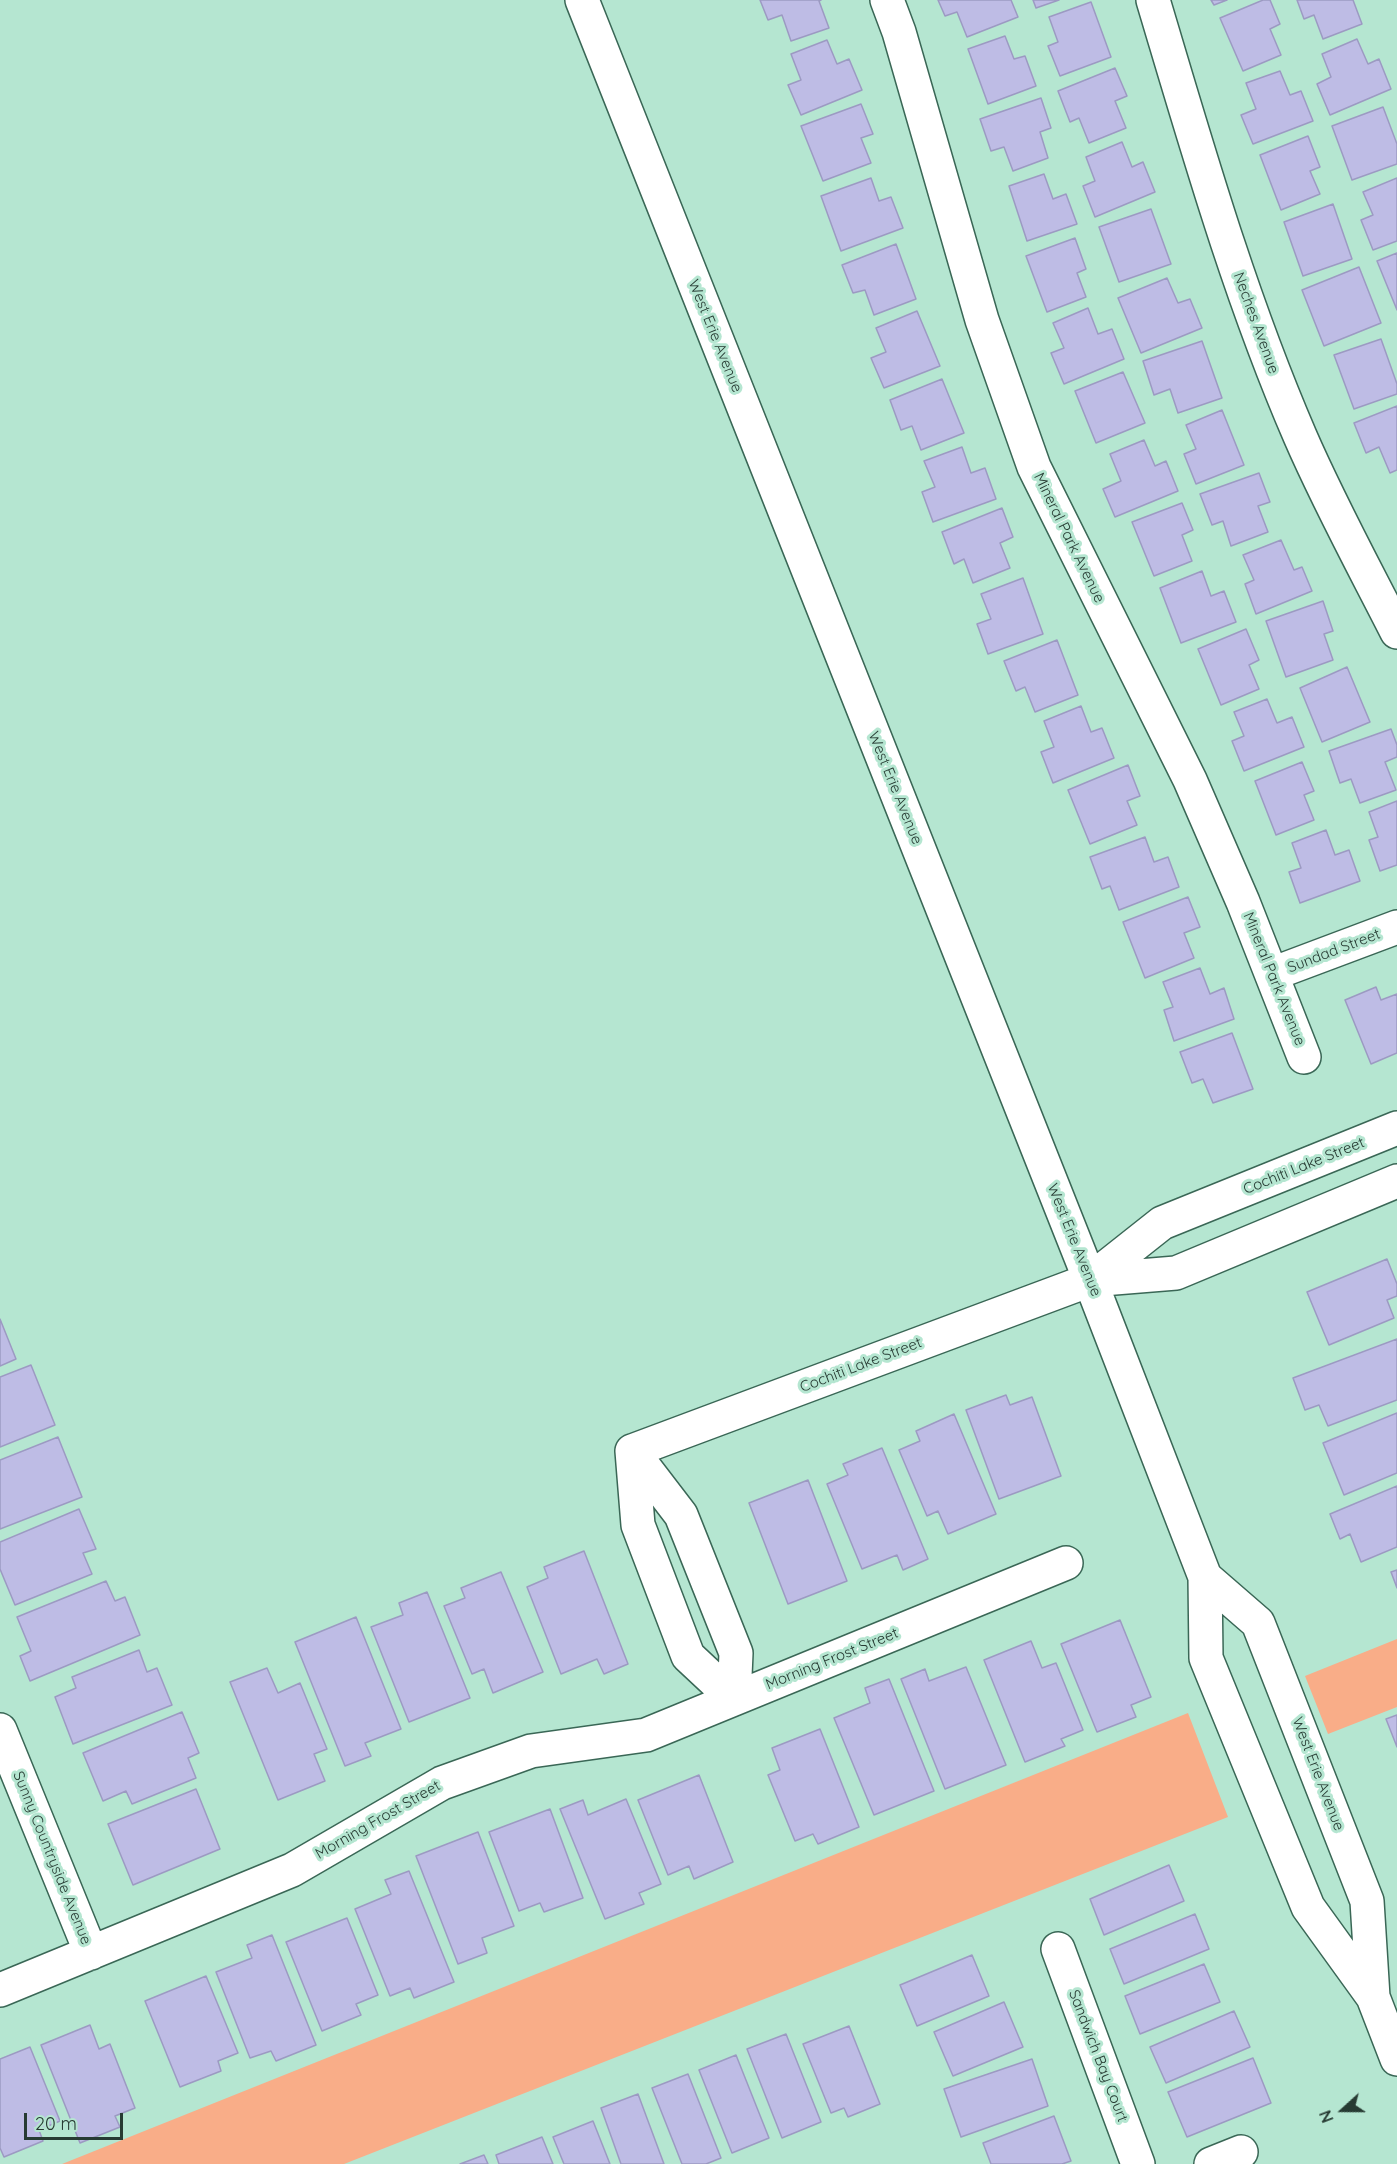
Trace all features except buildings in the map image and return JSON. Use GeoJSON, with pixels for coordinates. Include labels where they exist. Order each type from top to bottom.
{"type":"FeatureCollection","features":[{"type":"Feature","properties":{"kind":"street","name":"West Erie Avenue"},"geometry":{"type":"LineString","coordinates":[[582,0],[1090,1280],[1205,1577],[1206,1658],[1308,1907],[1372,1997],[1397,2059]]}},
{"type":"Feature","properties":{"kind":"street","name":"Mineral Park Avenue"},"geometry":{"type":"LineString","coordinates":[[887,0],[899,32],[982,320],[1034,467],[1190,780],[1221,850],[1304,1057]]}},
{"type":"Feature","properties":{"kind":"street","name":"Neches Avenue"},"geometry":{"type":"LineString","coordinates":[[1153,0],[1207,182],[1271,364],[1332,507],[1397,632]]}},
{"type":"Feature","properties":{"kind":"street","name":"Sundad Street"},"geometry":{"type":"LineString","coordinates":[[1272,974],[1397,927]]}},
{"type":"Feature","properties":{"kind":"street","name":"Cochiti Lake Street"},"geometry":{"type":"LineString","coordinates":[[1090,1280],[1162,1223],[1397,1128]]}},
{"type":"Feature","properties":{"kind":"street","name":"Cochiti Lake Street"},"geometry":{"type":"LineString","coordinates":[[632,1451],[1090,1280],[1176,1273],[1397,1181]]}},
{"type":"Feature","properties":{"kind":"street"},"geometry":{"type":"LineString","coordinates":[[632,1451],[681,1515],[736,1653],[734,1699]]}},
{"type":"Feature","properties":{"kind":"street"},"geometry":{"type":"LineString","coordinates":[[632,1451],[638,1525],[688,1656],[734,1699]]}},
{"type":"Feature","properties":{"kind":"street","name":"Morning Frost Street"},"geometry":{"type":"LineString","coordinates":[[0,1990],[292,1870],[442,1783],[531,1751],[646,1735],[1066,1563]]}},
{"type":"Feature","properties":{"kind":"street","name":"West Erie Avenue"},"geometry":{"type":"LineString","coordinates":[[1205,1577],[1258,1623],[1367,1901],[1372,1997]]}},
{"type":"Feature","properties":{"kind":"street","name":"Sunny Countryside Avenue"},"geometry":{"type":"LineString","coordinates":[[0,1730],[91,1953]]}},
{"type":"Feature","properties":{"kind":"street","name":"Sandwich Bay Court"},"geometry":{"type":"LineString","coordinates":[[1058,1949],[1138,2164]]}},
{"type":"Feature","properties":{"kind":"street"},"geometry":{"type":"LineString","coordinates":[[1211,2164],[1241,2152]]}},
{"type":"Feature","properties":{"kind":"shaded area"},"geometry":{"type":"Polygon","coordinates":[[[1397,1639],[1397,1707],[1328,1734],[1305,1676],[1397,1639]]]}},
{"type":"Feature","properties":{"kind":"shaded area"},"geometry":{"type":"Polygon","coordinates":[[[1188,1713],[1228,1817],[344,2164],[62,2164],[1188,1713]]]}}]}
